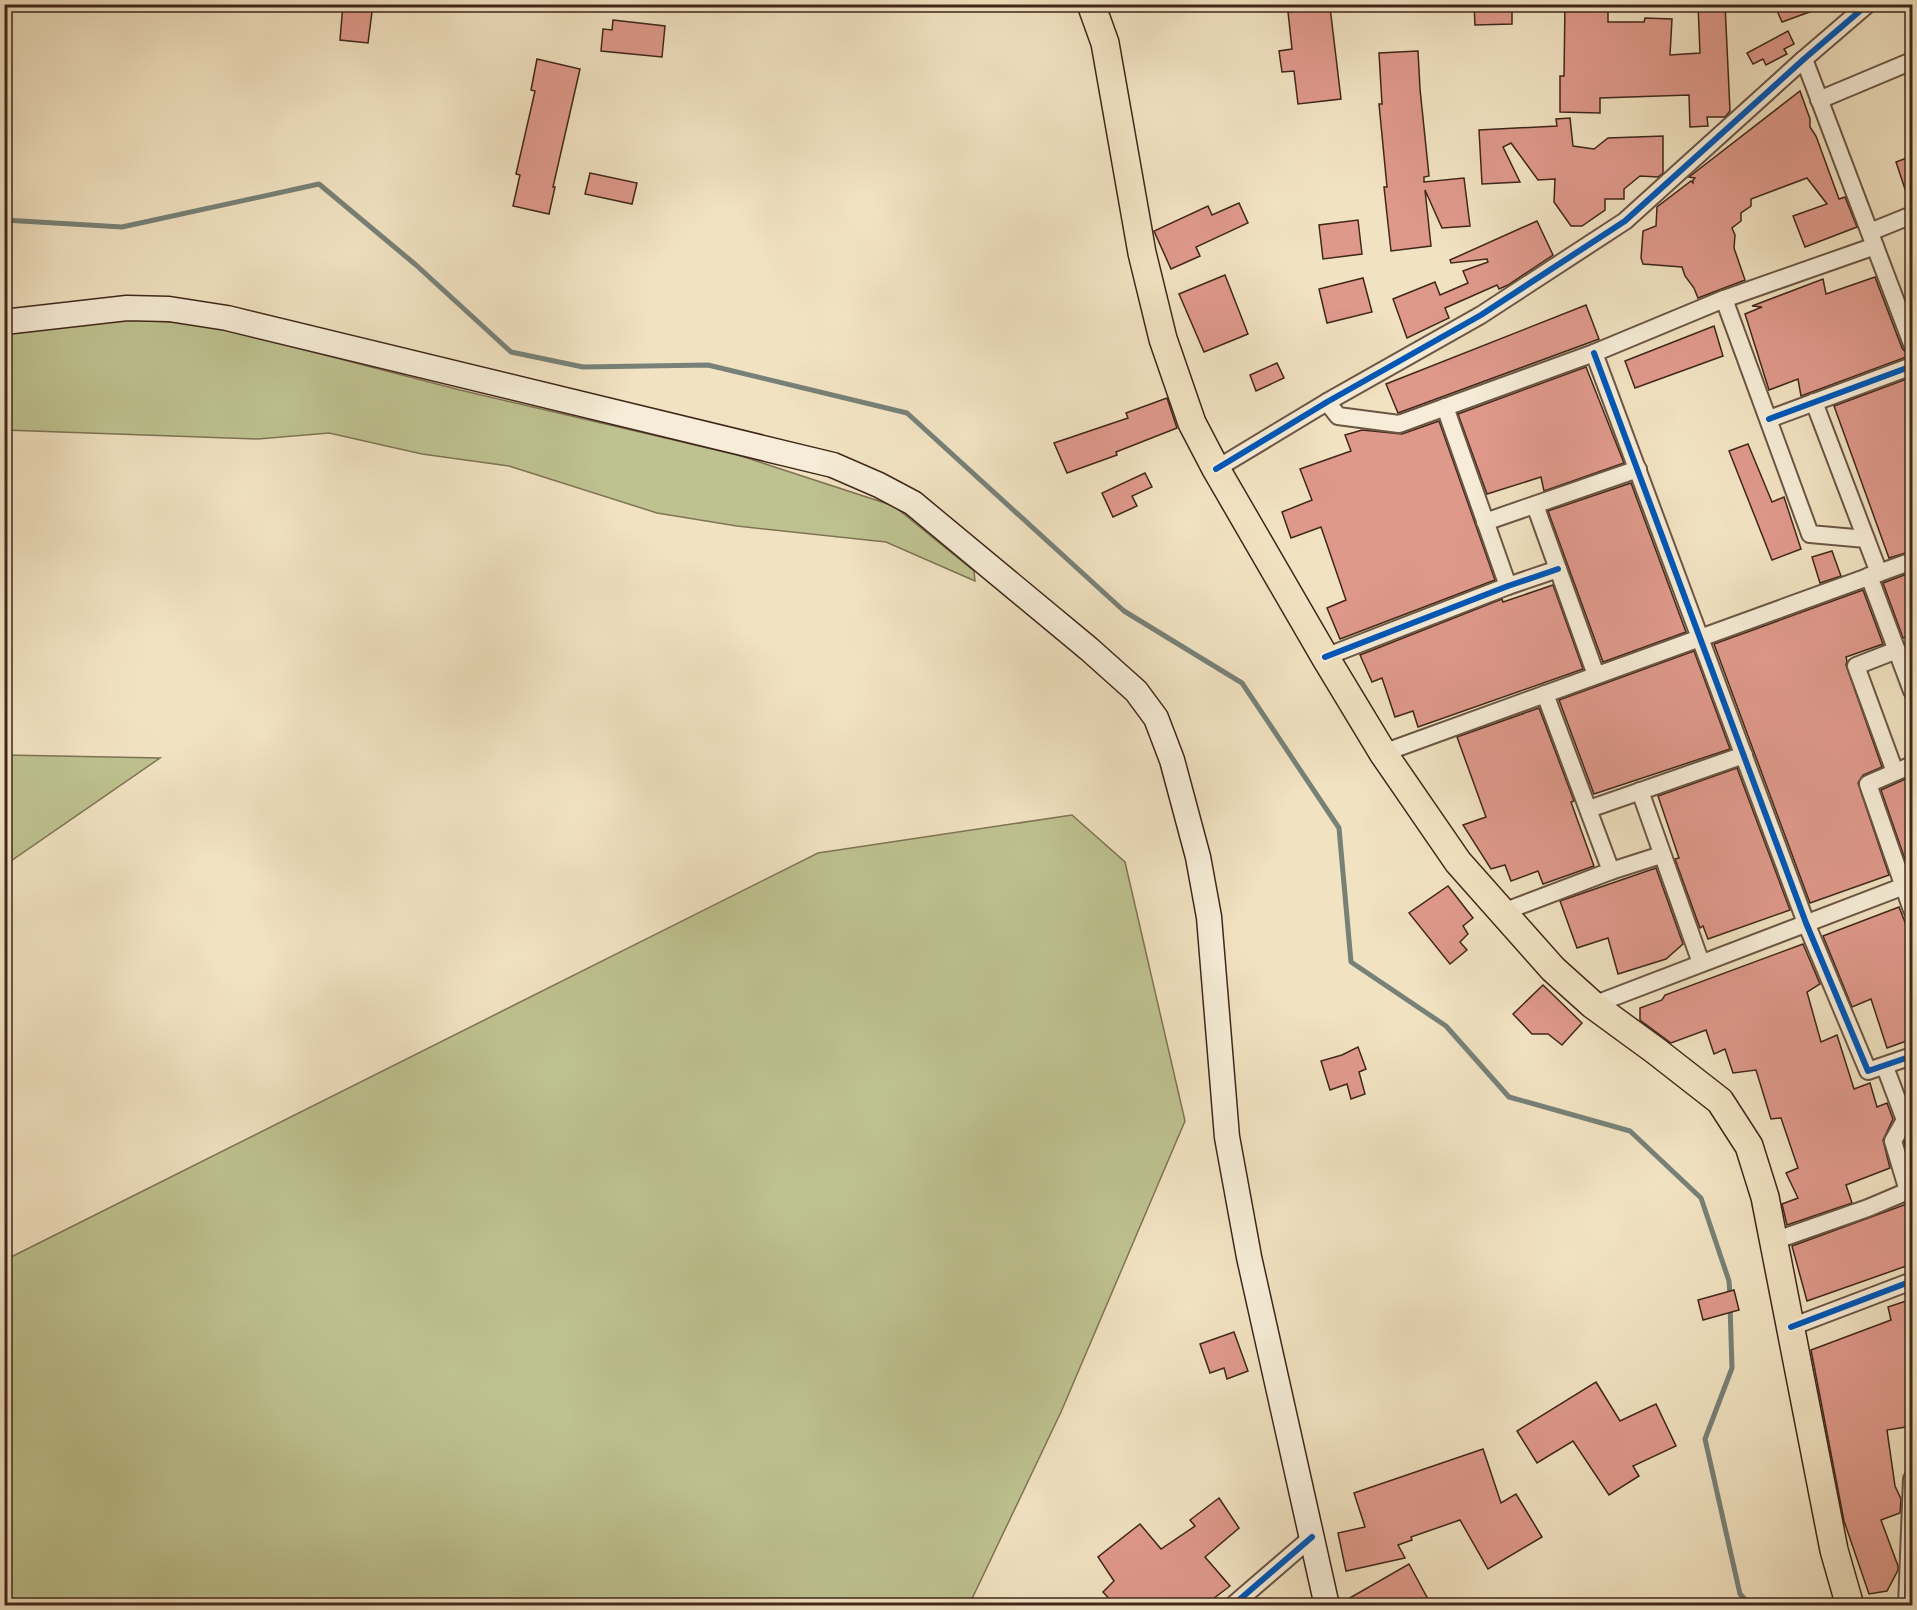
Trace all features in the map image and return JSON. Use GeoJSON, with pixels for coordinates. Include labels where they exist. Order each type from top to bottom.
{"type":"FeatureCollection","features":[{"type":"Feature","properties":{"kind":"main road"},"geometry":{"type":"LineString","coordinates":[[1091,4],[1105,43],[1142,253],[1163,339],[1192,423],[1216,468],[1383,753],[1458,862],[1553,969],[1593,1005],[1720,1101],[1749,1146],[1765,1197],[1834,1550],[1850,1605]]}},
{"type":"Feature","properties":{"kind":"main road"},"geometry":{"type":"LineString","coordinates":[[4,322],[127,308],[169,309],[227,318],[833,465],[914,503],[1136,691],[1156,718],[1172,760],[1198,856],[1209,917],[1227,1137],[1250,1257],[1327,1605]]}},
{"type":"Feature","properties":{"kind":"street"},"geometry":{"type":"LineString","coordinates":[[1216,468],[1481,315],[1625,221],[1868,4]]}},
{"type":"Feature","properties":{"kind":"street"},"geometry":{"type":"LineString","coordinates":[[1804,59],[1912,344]]}},
{"type":"Feature","properties":{"kind":"street"},"geometry":{"type":"LineString","coordinates":[[1820,100],[1912,61]]}},
{"type":"Feature","properties":{"kind":"street"},"geometry":{"type":"LineString","coordinates":[[1327,402],[1338,416],[1399,424],[1594,353],[1872,239],[1912,215]]}},
{"type":"Feature","properties":{"kind":"street"},"geometry":{"type":"LineString","coordinates":[[1724,299],[1809,534],[1866,539]]}},
{"type":"Feature","properties":{"kind":"street"},"geometry":{"type":"LineString","coordinates":[[1594,353],[1806,923],[1868,1071],[1912,1056]]}},
{"type":"Feature","properties":{"kind":"street"},"geometry":{"type":"LineString","coordinates":[[1769,419],[1912,366]]}},
{"type":"Feature","properties":{"kind":"street"},"geometry":{"type":"LineString","coordinates":[[1814,402],[1866,539],[1874,575],[1912,691]]}},
{"type":"Feature","properties":{"kind":"street"},"geometry":{"type":"LineString","coordinates":[[1444,407],[1508,586]]}},
{"type":"Feature","properties":{"kind":"street"},"geometry":{"type":"LineString","coordinates":[[1485,522],[1638,469]]}},
{"type":"Feature","properties":{"kind":"street"},"geometry":{"type":"LineString","coordinates":[[1535,505],[1596,675]]}},
{"type":"Feature","properties":{"kind":"street"},"geometry":{"type":"LineString","coordinates":[[1383,753],[1912,561]]}},
{"type":"Feature","properties":{"kind":"street"},"geometry":{"type":"LineString","coordinates":[[1325,657],[1558,569]]}},
{"type":"Feature","properties":{"kind":"street"},"geometry":{"type":"LineString","coordinates":[[1895,772],[1856,666],[1897,650]]}},
{"type":"Feature","properties":{"kind":"street"},"geometry":{"type":"LineString","coordinates":[[1545,694],[1611,871]]}},
{"type":"Feature","properties":{"kind":"street"},"geometry":{"type":"LineString","coordinates":[[1589,809],[1744,755]]}},
{"type":"Feature","properties":{"kind":"street"},"geometry":{"type":"LineString","coordinates":[[1912,765],[1868,784],[1908,885],[1912,910]]}},
{"type":"Feature","properties":{"kind":"street"},"geometry":{"type":"LineString","coordinates":[[1640,791],[1701,963]]}},
{"type":"Feature","properties":{"kind":"street"},"geometry":{"type":"LineString","coordinates":[[1503,912],[1611,871],[1661,855]]}},
{"type":"Feature","properties":{"kind":"street"},"geometry":{"type":"LineString","coordinates":[[1593,1005],[1908,885]]}},
{"type":"Feature","properties":{"kind":"street"},"geometry":{"type":"LineString","coordinates":[[1774,1241],[1868,1208],[1908,1191],[1893,1141],[1905,1120],[1885,1067]]}},
{"type":"Feature","properties":{"kind":"street"},"geometry":{"type":"LineString","coordinates":[[1791,1327],[1912,1281]]}},
{"type":"Feature","properties":{"kind":"street"},"geometry":{"type":"LineString","coordinates":[[1907,1605],[1912,1479]]}},
{"type":"Feature","properties":{"kind":"street"},"geometry":{"type":"LineString","coordinates":[[1232,1605],[1312,1537]]}},
{"type":"Feature","properties":{"kind":"green space"},"geometry":{"type":"Polygon","coordinates":[[[104,318],[205,324],[460,390],[738,455],[894,506],[974,571],[975,581],[886,542],[737,526],[657,513],[509,466],[422,454],[329,433],[258,439],[5,430],[5,332],[104,318]]]}},
{"type":"Feature","properties":{"kind":"green space"},"geometry":{"type":"Polygon","coordinates":[[[5,755],[160,758],[5,865],[5,755]]]}},
{"type":"Feature","properties":{"kind":"green space"},"geometry":{"type":"Polygon","coordinates":[[[1072,815],[1125,862],[1185,1121],[1061,1412],[969,1605],[5,1605],[5,1260],[818,853],[1072,815]]]}},
{"type":"Feature","properties":{"kind":"building"},"geometry":{"type":"Polygon","coordinates":[[[343,4],[373,4],[368,43],[340,40],[343,4]]]}},
{"type":"Feature","properties":{"kind":"building"},"geometry":{"type":"Polygon","coordinates":[[[1474,4],[1512,4],[1512,24],[1475,25],[1474,4]]]}},
{"type":"Feature","properties":{"kind":"building"},"geometry":{"type":"Polygon","coordinates":[[[1565,4],[1589,4],[1589,7],[1608,8],[1608,22],[1644,22],[1645,18],[1672,19],[1670,55],[1700,53],[1698,4],[1725,4],[1730,111],[1725,117],[1707,117],[1708,126],[1690,127],[1689,95],[1600,98],[1600,113],[1560,112],[1560,76],[1564,76],[1565,4]]]}},
{"type":"Feature","properties":{"kind":"building"},"geometry":{"type":"Polygon","coordinates":[[[1774,4],[1825,4],[1826,6],[1782,22],[1774,4]]]}},
{"type":"Feature","properties":{"kind":"building"},"geometry":{"type":"Polygon","coordinates":[[[1330,7],[1341,99],[1298,104],[1294,71],[1282,72],[1279,51],[1292,49],[1288,12],[1330,7]]]}},
{"type":"Feature","properties":{"kind":"building"},"geometry":{"type":"Polygon","coordinates":[[[613,20],[665,26],[662,57],[601,51],[603,29],[612,30],[613,20]]]}},
{"type":"Feature","properties":{"kind":"building"},"geometry":{"type":"Polygon","coordinates":[[[1788,31],[1794,44],[1784,49],[1787,54],[1766,65],[1763,59],[1753,64],[1747,53],[1788,31]]]}},
{"type":"Feature","properties":{"kind":"building"},"geometry":{"type":"Polygon","coordinates":[[[1418,51],[1429,176],[1424,177],[1424,182],[1464,178],[1470,226],[1442,228],[1425,190],[1431,246],[1391,251],[1384,187],[1387,187],[1379,104],[1382,104],[1379,53],[1418,51]]]}},
{"type":"Feature","properties":{"kind":"building"},"geometry":{"type":"Polygon","coordinates":[[[537,59],[580,69],[549,214],[513,206],[520,175],[516,174],[535,91],[531,90],[537,59]]]}},
{"type":"Feature","properties":{"kind":"building"},"geometry":{"type":"Polygon","coordinates":[[[1800,91],[1810,119],[1810,127],[1816,136],[1839,199],[1845,197],[1857,227],[1805,247],[1793,216],[1827,204],[1807,178],[1751,199],[1751,206],[1741,213],[1741,221],[1732,228],[1735,235],[1734,248],[1745,280],[1698,298],[1682,267],[1643,264],[1641,258],[1643,231],[1656,226],[1657,207],[1691,181],[1693,183],[1695,178],[1689,177],[1800,91]]]}},
{"type":"Feature","properties":{"kind":"building"},"geometry":{"type":"Polygon","coordinates":[[[1570,118],[1573,146],[1594,149],[1608,138],[1663,136],[1663,173],[1658,177],[1640,176],[1624,189],[1624,199],[1605,199],[1605,210],[1582,226],[1571,226],[1554,202],[1555,179],[1538,180],[1511,143],[1503,147],[1520,182],[1482,184],[1479,130],[1557,126],[1556,119],[1570,118]]]}},
{"type":"Feature","properties":{"kind":"building"},"geometry":{"type":"Polygon","coordinates":[[[1912,156],[1912,204],[1910,204],[1896,162],[1912,156]]]}},
{"type":"Feature","properties":{"kind":"building"},"geometry":{"type":"Polygon","coordinates":[[[590,173],[637,183],[632,204],[585,194],[590,173]]]}},
{"type":"Feature","properties":{"kind":"building"},"geometry":{"type":"Polygon","coordinates":[[[1239,203],[1248,223],[1196,247],[1200,256],[1171,269],[1154,231],[1208,206],[1212,215],[1239,203]]]}},
{"type":"Feature","properties":{"kind":"building"},"geometry":{"type":"Polygon","coordinates":[[[1358,220],[1362,254],[1323,259],[1319,225],[1358,220]]]}},
{"type":"Feature","properties":{"kind":"building"},"geometry":{"type":"Polygon","coordinates":[[[1537,221],[1553,255],[1508,285],[1499,289],[1497,285],[1445,308],[1449,318],[1407,338],[1393,299],[1435,282],[1440,295],[1468,283],[1463,271],[1488,262],[1487,259],[1451,263],[1450,260],[1537,221]]]}},
{"type":"Feature","properties":{"kind":"building"},"geometry":{"type":"Polygon","coordinates":[[[1225,275],[1248,334],[1204,352],[1179,294],[1225,275]]]}},
{"type":"Feature","properties":{"kind":"building"},"geometry":{"type":"Polygon","coordinates":[[[1875,277],[1902,348],[1909,356],[1801,396],[1798,379],[1769,390],[1745,314],[1762,307],[1752,306],[1823,279],[1826,294],[1875,277]]]}},
{"type":"Feature","properties":{"kind":"building"},"geometry":{"type":"Polygon","coordinates":[[[1363,278],[1372,312],[1327,323],[1319,289],[1363,278]]]}},
{"type":"Feature","properties":{"kind":"building"},"geometry":{"type":"Polygon","coordinates":[[[1586,305],[1599,339],[1398,413],[1386,384],[1586,305]]]}},
{"type":"Feature","properties":{"kind":"building"},"geometry":{"type":"Polygon","coordinates":[[[1714,326],[1723,356],[1635,388],[1625,361],[1714,326]]]}},
{"type":"Feature","properties":{"kind":"building"},"geometry":{"type":"Polygon","coordinates":[[[1277,363],[1284,378],[1256,391],[1250,375],[1277,363]]]}},
{"type":"Feature","properties":{"kind":"building"},"geometry":{"type":"Polygon","coordinates":[[[1586,367],[1624,463],[1544,491],[1541,477],[1487,494],[1458,414],[1586,367]]]}},
{"type":"Feature","properties":{"kind":"building"},"geometry":{"type":"Polygon","coordinates":[[[1912,377],[1912,551],[1889,558],[1834,406],[1912,377]]]}},
{"type":"Feature","properties":{"kind":"building"},"geometry":{"type":"Polygon","coordinates":[[[1167,398],[1177,428],[1116,452],[1117,455],[1067,473],[1054,443],[1128,418],[1126,413],[1167,398]]]}},
{"type":"Feature","properties":{"kind":"building"},"geometry":{"type":"Polygon","coordinates":[[[1439,421],[1495,580],[1340,639],[1327,608],[1346,600],[1321,527],[1291,538],[1282,512],[1312,500],[1300,469],[1351,451],[1345,435],[1362,430],[1402,434],[1439,421]]]}},
{"type":"Feature","properties":{"kind":"building"},"geometry":{"type":"Polygon","coordinates":[[[1748,444],[1772,502],[1784,497],[1801,549],[1772,560],[1729,451],[1748,444]]]}},
{"type":"Feature","properties":{"kind":"building"},"geometry":{"type":"Polygon","coordinates":[[[1145,473],[1152,487],[1132,496],[1137,506],[1113,517],[1102,493],[1145,473]]]}},
{"type":"Feature","properties":{"kind":"building"},"geometry":{"type":"Polygon","coordinates":[[[1631,483],[1686,632],[1603,662],[1548,511],[1631,483]]]}},
{"type":"Feature","properties":{"kind":"building"},"geometry":{"type":"Polygon","coordinates":[[[1832,551],[1841,576],[1820,583],[1812,557],[1832,551]]]}},
{"type":"Feature","properties":{"kind":"building"},"geometry":{"type":"Polygon","coordinates":[[[1912,572],[1912,635],[1903,638],[1883,583],[1912,572]]]}},
{"type":"Feature","properties":{"kind":"building"},"geometry":{"type":"Polygon","coordinates":[[[1553,585],[1583,669],[1418,727],[1413,711],[1395,717],[1382,678],[1372,682],[1360,655],[1502,599],[1503,602],[1553,585]]]}},
{"type":"Feature","properties":{"kind":"building"},"geometry":{"type":"Polygon","coordinates":[[[1863,590],[1883,644],[1846,657],[1846,665],[1882,767],[1863,775],[1858,783],[1889,875],[1810,903],[1714,644],[1863,590]]]}},
{"type":"Feature","properties":{"kind":"building"},"geometry":{"type":"Polygon","coordinates":[[[1694,651],[1730,749],[1594,794],[1559,700],[1694,651]]]}},
{"type":"Feature","properties":{"kind":"building"},"geometry":{"type":"Polygon","coordinates":[[[1539,708],[1574,801],[1571,802],[1594,866],[1543,884],[1538,871],[1511,881],[1505,865],[1491,869],[1463,825],[1486,817],[1457,737],[1539,708]]]}},
{"type":"Feature","properties":{"kind":"building"},"geometry":{"type":"Polygon","coordinates":[[[1737,768],[1790,910],[1708,939],[1703,926],[1700,928],[1675,859],[1679,858],[1658,796],[1737,768]]]}},
{"type":"Feature","properties":{"kind":"building"},"geometry":{"type":"Polygon","coordinates":[[[1912,776],[1912,866],[1908,868],[1881,790],[1912,776]]]}},
{"type":"Feature","properties":{"kind":"building"},"geometry":{"type":"Polygon","coordinates":[[[1656,868],[1683,944],[1666,959],[1618,974],[1608,938],[1577,948],[1560,901],[1656,868]]]}},
{"type":"Feature","properties":{"kind":"building"},"geometry":{"type":"Polygon","coordinates":[[[1448,886],[1473,918],[1463,926],[1468,934],[1460,942],[1467,950],[1450,964],[1409,913],[1448,886]]]}},
{"type":"Feature","properties":{"kind":"building"},"geometry":{"type":"Polygon","coordinates":[[[1899,907],[1912,940],[1912,1039],[1887,1048],[1871,999],[1852,1007],[1823,936],[1899,907]]]}},
{"type":"Feature","properties":{"kind":"building"},"geometry":{"type":"Polygon","coordinates":[[[1803,944],[1820,984],[1807,992],[1821,1042],[1837,1035],[1854,1089],[1870,1083],[1877,1107],[1887,1103],[1893,1119],[1883,1140],[1890,1168],[1846,1185],[1852,1203],[1787,1225],[1782,1204],[1798,1198],[1786,1173],[1798,1168],[1781,1118],[1771,1119],[1756,1070],[1733,1073],[1725,1049],[1714,1054],[1706,1030],[1671,1043],[1640,1020],[1640,1008],[1662,1000],[1665,995],[1803,944]]]}},
{"type":"Feature","properties":{"kind":"building"},"geometry":{"type":"Polygon","coordinates":[[[1543,985],[1582,1023],[1562,1045],[1548,1034],[1532,1034],[1513,1014],[1543,985]]]}},
{"type":"Feature","properties":{"kind":"building"},"geometry":{"type":"Polygon","coordinates":[[[1358,1047],[1366,1069],[1359,1072],[1365,1094],[1351,1099],[1347,1084],[1330,1090],[1321,1061],[1342,1055],[1358,1047]]]}},
{"type":"Feature","properties":{"kind":"building"},"geometry":{"type":"Polygon","coordinates":[[[1912,1128],[1912,1160],[1910,1161],[1904,1142],[1912,1128]]]}},
{"type":"Feature","properties":{"kind":"building"},"geometry":{"type":"Polygon","coordinates":[[[1912,1202],[1912,1264],[1807,1301],[1792,1246],[1912,1202]]]}},
{"type":"Feature","properties":{"kind":"building"},"geometry":{"type":"Polygon","coordinates":[[[1734,1290],[1739,1310],[1703,1320],[1698,1300],[1734,1290]]]}},
{"type":"Feature","properties":{"kind":"building"},"geometry":{"type":"Polygon","coordinates":[[[1912,1299],[1912,1426],[1887,1430],[1895,1486],[1901,1499],[1900,1513],[1881,1520],[1898,1570],[1887,1591],[1869,1594],[1844,1521],[1811,1350],[1891,1320],[1888,1307],[1912,1299]]]}},
{"type":"Feature","properties":{"kind":"building"},"geometry":{"type":"Polygon","coordinates":[[[1234,1332],[1248,1371],[1227,1379],[1224,1368],[1210,1373],[1200,1344],[1234,1332]]]}},
{"type":"Feature","properties":{"kind":"building"},"geometry":{"type":"Polygon","coordinates":[[[1596,1382],[1620,1421],[1656,1404],[1676,1446],[1633,1466],[1639,1476],[1609,1495],[1573,1441],[1537,1463],[1517,1431],[1596,1382]]]}},
{"type":"Feature","properties":{"kind":"building"},"geometry":{"type":"Polygon","coordinates":[[[1483,1449],[1501,1503],[1516,1494],[1542,1537],[1488,1569],[1460,1520],[1411,1537],[1412,1540],[1398,1545],[1405,1558],[1346,1571],[1338,1533],[1365,1527],[1354,1493],[1483,1449]]]}},
{"type":"Feature","properties":{"kind":"building"},"geometry":{"type":"Polygon","coordinates":[[[1219,1498],[1239,1528],[1205,1557],[1230,1586],[1205,1605],[1115,1605],[1103,1592],[1114,1581],[1098,1557],[1140,1524],[1161,1549],[1195,1526],[1190,1520],[1219,1498]]]}},
{"type":"Feature","properties":{"kind":"building"},"geometry":{"type":"Polygon","coordinates":[[[1409,1564],[1429,1601],[1421,1605],[1341,1605],[1341,1603],[1409,1564]]]}},
{"type":"Feature","properties":{"kind":"waterway"},"geometry":{"type":"LineString","coordinates":[[4,220],[122,227],[319,184],[416,265],[511,352],[583,367],[708,365],[907,413],[1124,611],[1242,683],[1339,828],[1351,962],[1446,1026],[1509,1097],[1630,1131],[1701,1198],[1729,1281],[1730,1296]]}},
{"type":"Feature","properties":{"kind":"waterway"},"geometry":{"type":"LineString","coordinates":[[1730,1305],[1732,1368],[1705,1439],[1740,1594],[1751,1606]]}},
{"type":"Feature","properties":{"kind":"cycle path"},"geometry":{"type":"LineString","coordinates":[[1216,469],[1327,402],[1481,315],[1625,221],[1868,4]]}},
{"type":"Feature","properties":{"kind":"cycle path"},"geometry":{"type":"LineString","coordinates":[[1594,353],[1806,923],[1868,1071],[1912,1056]]}},
{"type":"Feature","properties":{"kind":"cycle path"},"geometry":{"type":"LineString","coordinates":[[1769,419],[1912,366]]}},
{"type":"Feature","properties":{"kind":"cycle path"},"geometry":{"type":"LineString","coordinates":[[1325,657],[1558,569]]}},
{"type":"Feature","properties":{"kind":"cycle path"},"geometry":{"type":"LineString","coordinates":[[1791,1327],[1912,1281]]}},
{"type":"Feature","properties":{"kind":"cycle path"},"geometry":{"type":"LineString","coordinates":[[1907,1606],[1912,1479]]}},
{"type":"Feature","properties":{"kind":"cycle path"},"geometry":{"type":"LineString","coordinates":[[1232,1606],[1312,1537]]}}]}
